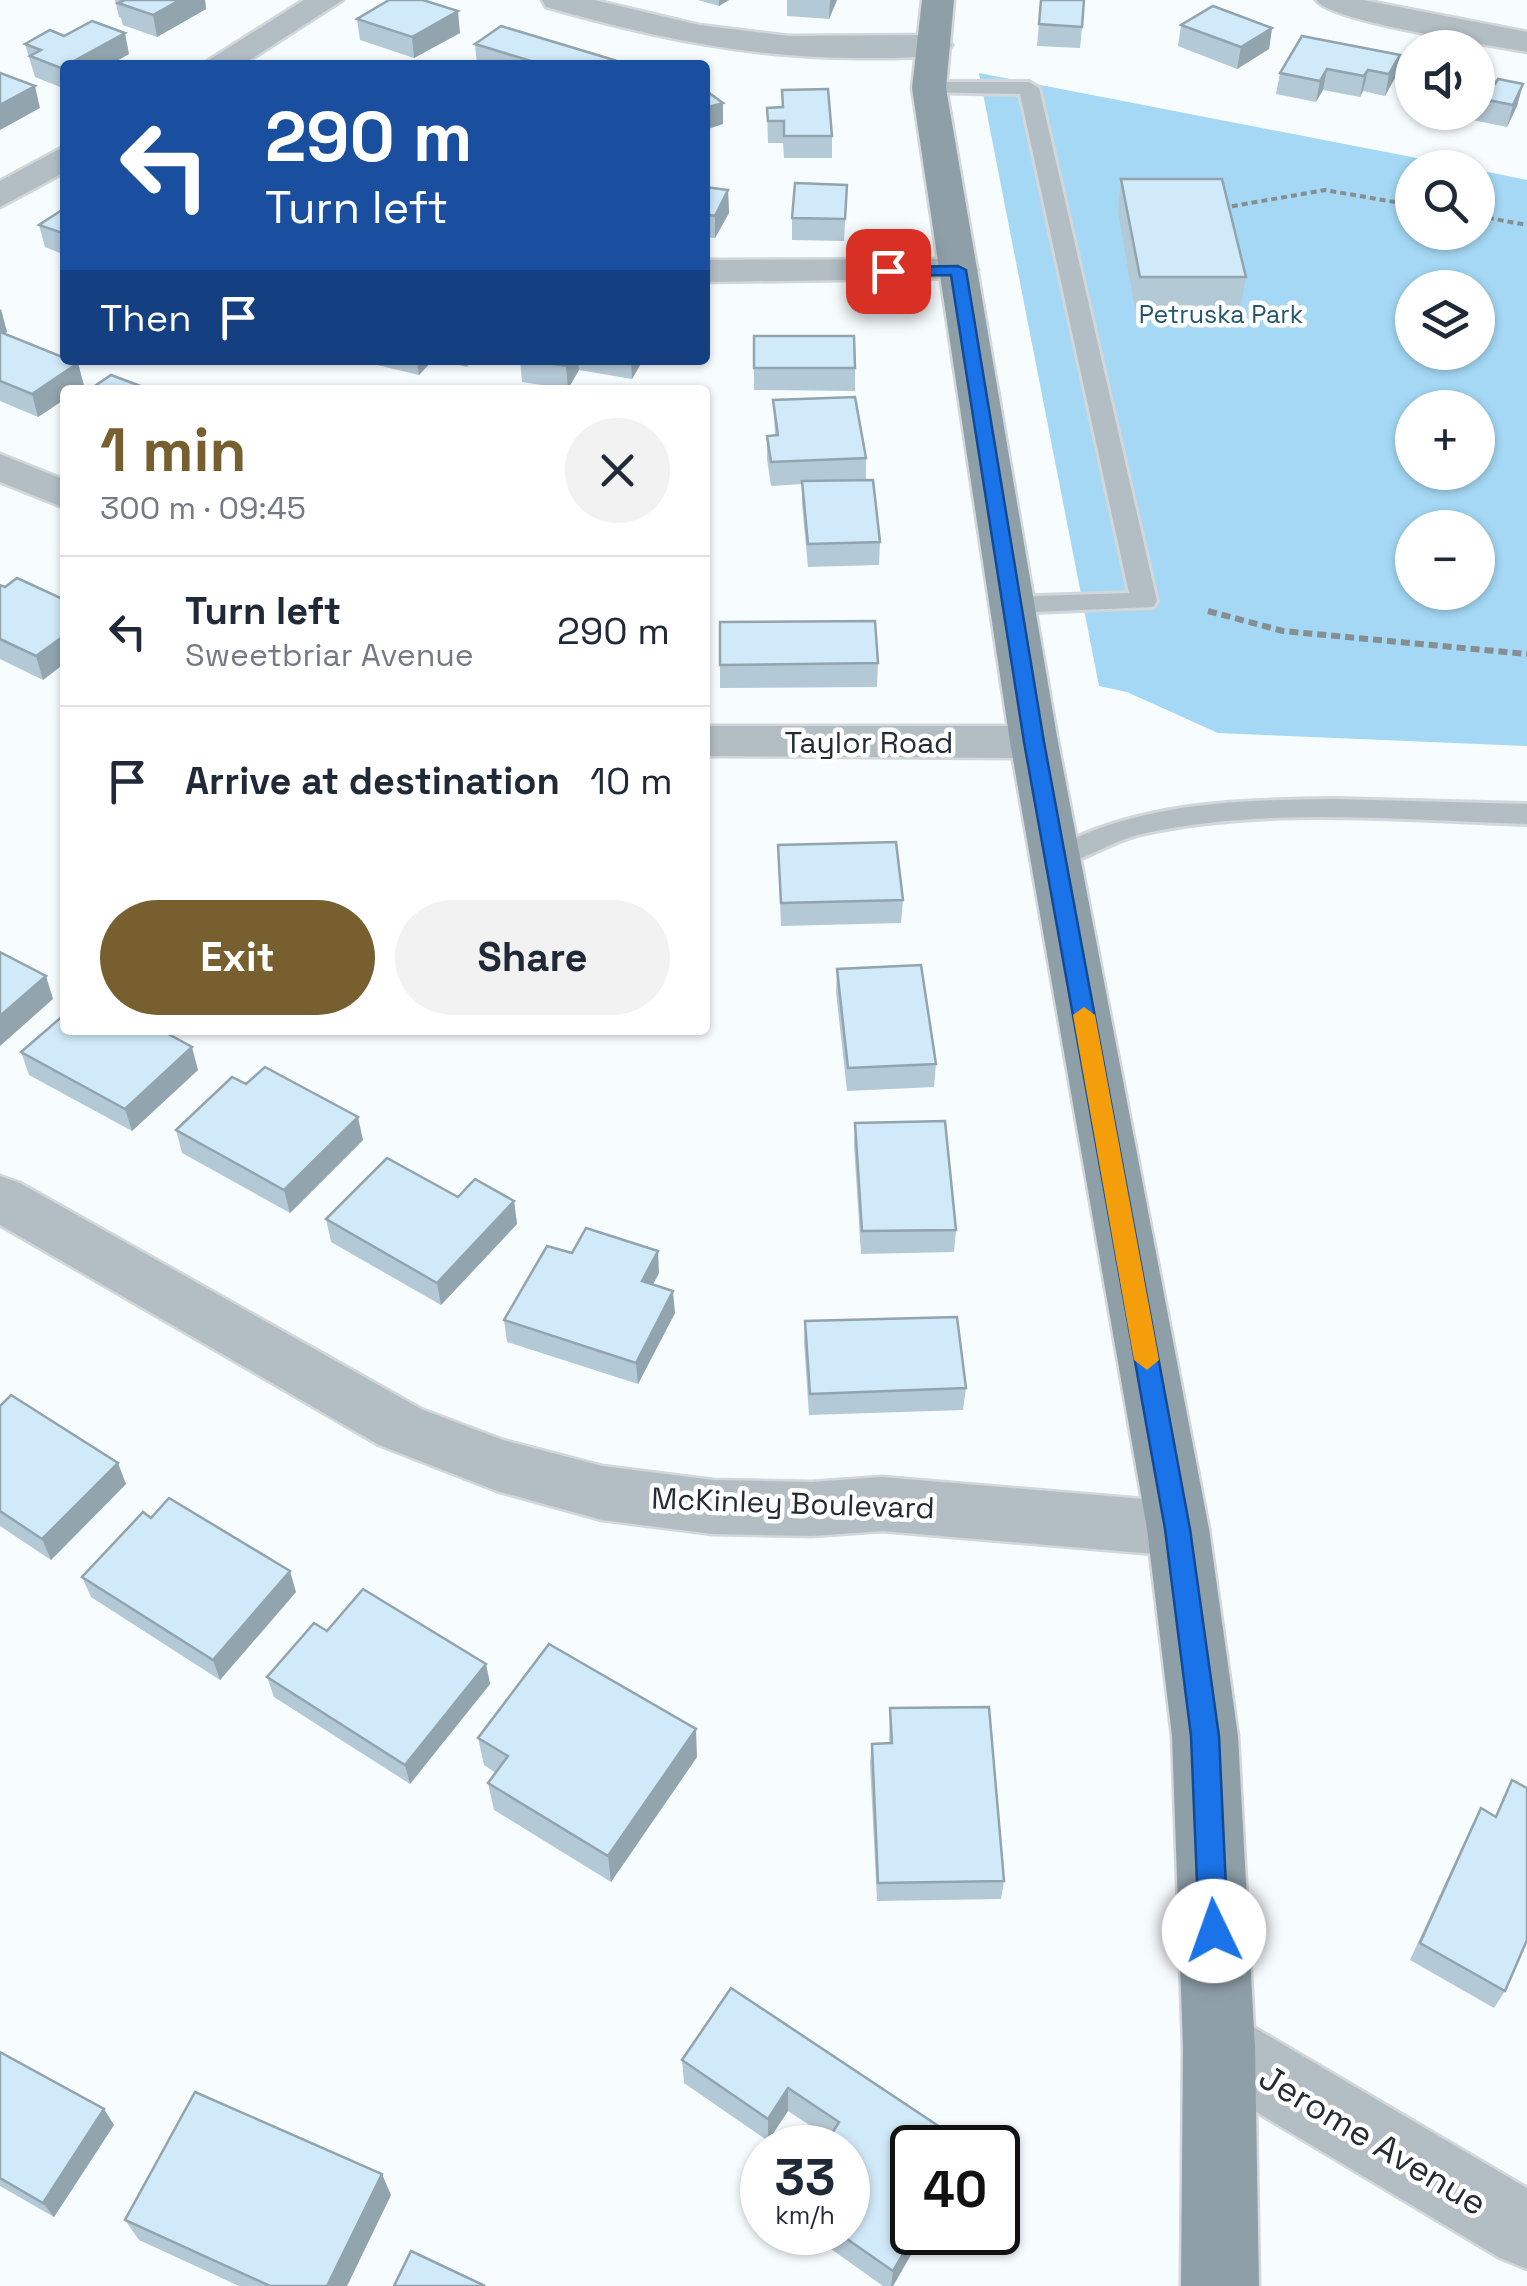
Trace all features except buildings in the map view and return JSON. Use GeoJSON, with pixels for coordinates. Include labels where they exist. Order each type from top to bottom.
{"type":"FeatureCollection","features":[{"type":"Feature","properties":{"kind":"street"},"geometry":{"type":"LineString","coordinates":[[226,60],[326,0]]}},
{"type":"Feature","properties":{"kind":"street"},"geometry":{"type":"LineString","coordinates":[[558,0],[654,29],[762,47],[871,50],[934,44],[958,270],[1034,742],[1178,1529],[1205,1736],[1219,2048],[1220,2286]]}},
{"type":"Feature","properties":{"kind":"street"},"geometry":{"type":"LineString","coordinates":[[1332,0],[1527,42]]}},
{"type":"Feature","properties":{"kind":"street"},"geometry":{"type":"LineString","coordinates":[[0,196],[60,160]]}},
{"type":"Feature","properties":{"kind":"street"},"geometry":{"type":"LineString","coordinates":[[710,271],[958,270]]}},
{"type":"Feature","properties":{"kind":"street"},"geometry":{"type":"LineString","coordinates":[[0,467],[60,493]]}},
{"type":"Feature","properties":{"kind":"street","name":"Taylor Road"},"geometry":{"type":"LineString","coordinates":[[710,741],[1034,742]]}},
{"type":"Feature","properties":{"kind":"street","name":"McKinley Boulevard"},"geometry":{"type":"LineString","coordinates":[[0,1198],[400,1426],[497,1466],[602,1493],[713,1507],[882,1504],[1178,1529]]}},
{"type":"Feature","properties":{"kind":"street","name":"Jerome Avenue"},"geometry":{"type":"LineString","coordinates":[[1219,2048],[1527,2231]]}},
{"type":"Feature","properties":{"kind":"lane"},"geometry":{"type":"LineString","coordinates":[[934,44],[1029,88],[1144,601],[1012,606]]}},
{"type":"Feature","properties":{"kind":"lane"},"geometry":{"type":"LineString","coordinates":[[1055,858],[1138,825],[1218,814],[1276,809],[1527,814]]}},
{"type":"Feature","properties":{"kind":"path"},"geometry":{"type":"LineString","coordinates":[[1210,208],[1325,190],[1395,202]]}},
{"type":"Feature","properties":{"kind":"path"},"geometry":{"type":"LineString","coordinates":[[1495,219],[1527,225]]}},
{"type":"Feature","properties":{"kind":"path"},"geometry":{"type":"LineString","coordinates":[[1208,611],[1283,631],[1527,654]]}},
{"type":"Feature","properties":{"kind":"green space","name":"Petruska Park"},"geometry":{"type":"Polygon","coordinates":[[[979,73],[1395,154],[1395,250],[1495,250],[1495,173],[1527,180],[1527,746],[1218,733],[1127,692],[1099,686],[979,73]]]}},
{"type":"Feature","properties":{"kind":"slow traffic"},"geometry":{"type":"LineString","coordinates":[[1084,1015],[1147,1360]]}},
{"type":"Feature","properties":{"kind":"route"},"geometry":{"type":"LineString","coordinates":[[888,271],[958,270],[1034,742],[1178,1529],[1205,1736],[1214,1931]]}}]}
